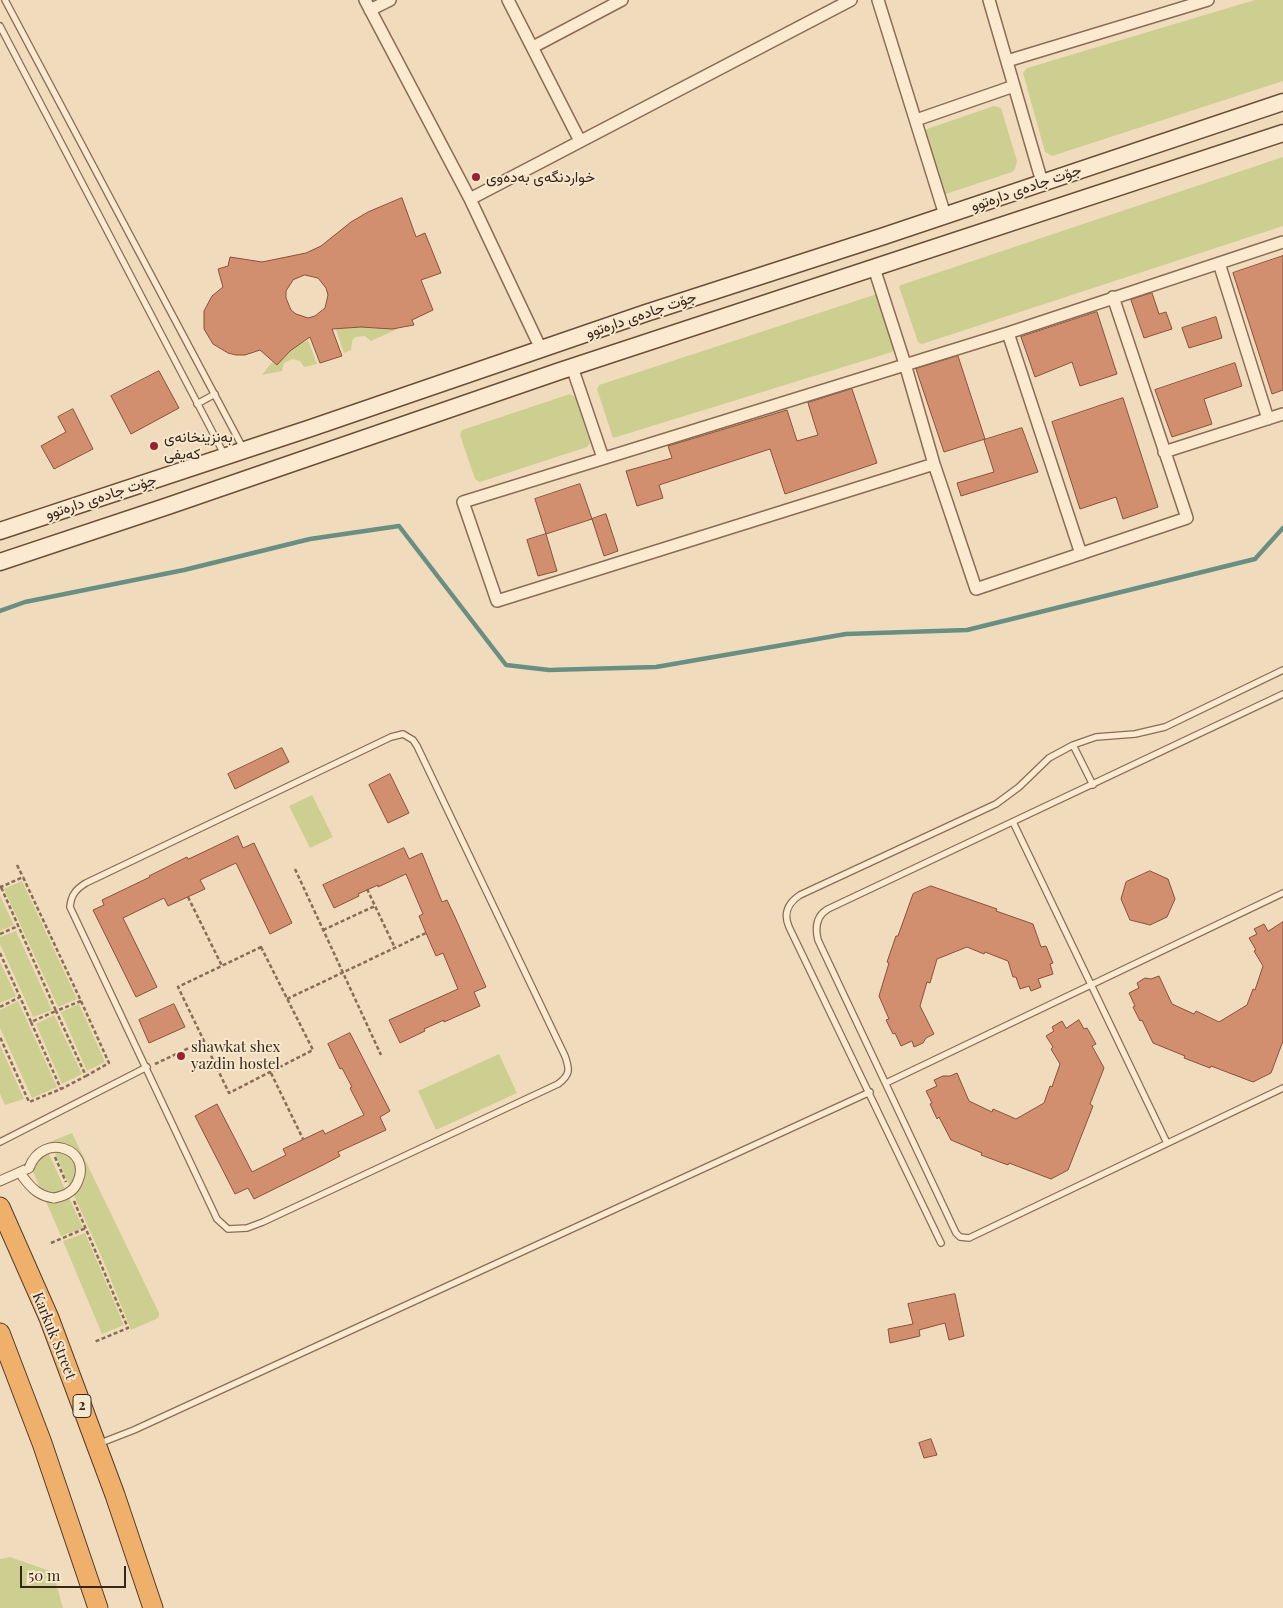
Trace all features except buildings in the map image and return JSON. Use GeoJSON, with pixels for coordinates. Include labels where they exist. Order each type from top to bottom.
{"type":"FeatureCollection","features":[{"type":"Feature","properties":{"kind":"highway","name":"Karkuk Street"},"geometry":{"type":"LineString","coordinates":[[0,1207],[49,1318],[153,1608]]}},
{"type":"Feature","properties":{"kind":"highway"},"geometry":{"type":"LineString","coordinates":[[0,1333],[42,1443],[98,1608]]}},
{"type":"Feature","properties":{"kind":"main road","name":"جۆت جادەی دارەتوو"},"geometry":{"type":"LineString","coordinates":[[0,531],[1283,102]]}},
{"type":"Feature","properties":{"kind":"main road","name":"جۆت جادەی دارەتوو"},"geometry":{"type":"LineString","coordinates":[[0,562],[572,367],[1283,133]]}},
{"type":"Feature","properties":{"kind":"main road"},"geometry":{"type":"LineString","coordinates":[[740,283],[749,308]]}},
{"type":"Feature","properties":{"kind":"street"},"geometry":{"type":"LineString","coordinates":[[390,0],[368,5],[470,199],[541,349]]}},
{"type":"Feature","properties":{"kind":"street"},"geometry":{"type":"LineString","coordinates":[[508,0],[580,141]]}},
{"type":"Feature","properties":{"kind":"street"},"geometry":{"type":"LineString","coordinates":[[533,47],[622,0]]}},
{"type":"Feature","properties":{"kind":"street"},"geometry":{"type":"LineString","coordinates":[[470,199],[851,0]]}},
{"type":"Feature","properties":{"kind":"street"},"geometry":{"type":"LineString","coordinates":[[878,0],[945,215]]}},
{"type":"Feature","properties":{"kind":"street"},"geometry":{"type":"LineString","coordinates":[[989,0],[1042,182]]}},
{"type":"Feature","properties":{"kind":"street"},"geometry":{"type":"LineString","coordinates":[[1007,61],[1208,0]]}},
{"type":"Feature","properties":{"kind":"street"},"geometry":{"type":"LineString","coordinates":[[916,120],[1014,86]]}},
{"type":"Feature","properties":{"kind":"street"},"geometry":{"type":"LineString","coordinates":[[934,464],[497,601],[463,502],[1008,332],[1283,242]]}},
{"type":"Feature","properties":{"kind":"street"},"geometry":{"type":"LineString","coordinates":[[1219,263],[1268,419]]}},
{"type":"Feature","properties":{"kind":"street"},"geometry":{"type":"LineString","coordinates":[[874,268],[905,364],[934,464],[976,589],[1187,518],[1113,297]]}},
{"type":"Feature","properties":{"kind":"street"},"geometry":{"type":"LineString","coordinates":[[1008,332],[1081,554]]}},
{"type":"Feature","properties":{"kind":"street"},"geometry":{"type":"LineString","coordinates":[[572,367],[602,458]]}},
{"type":"Feature","properties":{"kind":"street"},"geometry":{"type":"LineString","coordinates":[[1164,452],[1283,414]]}},
{"type":"Feature","properties":{"kind":"street"},"geometry":{"type":"LineString","coordinates":[[0,1181],[29,1168],[33,1159],[40,1152],[53,1148],[68,1150],[78,1160],[81,1168],[77,1185],[71,1192],[54,1198],[45,1197],[37,1193],[23,1177]]}},
{"type":"Feature","properties":{"kind":"lane"},"geometry":{"type":"LineString","coordinates":[[5,0],[244,450]]}},
{"type":"Feature","properties":{"kind":"lane"},"geometry":{"type":"LineString","coordinates":[[0,26],[225,456]]}},
{"type":"Feature","properties":{"kind":"lane"},"geometry":{"type":"LineString","coordinates":[[197,404],[215,394]]}},
{"type":"Feature","properties":{"kind":"lane"},"geometry":{"type":"LineString","coordinates":[[941,1243],[787,922],[786,915],[790,903],[800,895],[996,804],[1019,788],[1049,758],[1073,745],[1096,737],[1135,734],[1165,727],[1283,670]]}},
{"type":"Feature","properties":{"kind":"lane"},"geometry":{"type":"LineString","coordinates":[[1283,694],[828,909],[820,915],[816,928],[818,940],[956,1233],[963,1238],[969,1238],[1283,1088]]}},
{"type":"Feature","properties":{"kind":"lane"},"geometry":{"type":"LineString","coordinates":[[403,734],[413,740],[565,1056],[568,1071],[566,1078],[558,1084],[263,1222],[237,1230],[228,1229],[217,1219],[147,1068],[70,906],[73,893],[77,888],[86,882],[391,737],[403,734]]}},
{"type":"Feature","properties":{"kind":"lane"},"geometry":{"type":"LineString","coordinates":[[1073,745],[1093,785]]}},
{"type":"Feature","properties":{"kind":"lane"},"geometry":{"type":"LineString","coordinates":[[1013,822],[1167,1143]]}},
{"type":"Feature","properties":{"kind":"lane"},"geometry":{"type":"LineString","coordinates":[[886,1083],[1283,893]]}},
{"type":"Feature","properties":{"kind":"lane"},"geometry":{"type":"LineString","coordinates":[[0,1142],[147,1068]]}},
{"type":"Feature","properties":{"kind":"lane"},"geometry":{"type":"LineString","coordinates":[[96,1445],[134,1430],[870,1092]]}},
{"type":"Feature","properties":{"kind":"path"},"geometry":{"type":"LineString","coordinates":[[0,1037],[29,1102],[61,1089],[109,1063],[17,864]]}},
{"type":"Feature","properties":{"kind":"path"},"geometry":{"type":"LineString","coordinates":[[295,869],[381,1055]]}},
{"type":"Feature","properties":{"kind":"path"},"geometry":{"type":"LineString","coordinates":[[23,878],[0,887],[86,1076]]}},
{"type":"Feature","properties":{"kind":"path"},"geometry":{"type":"LineString","coordinates":[[367,889],[395,948]]}},
{"type":"Feature","properties":{"kind":"path"},"geometry":{"type":"LineString","coordinates":[[188,897],[222,966]]}},
{"type":"Feature","properties":{"kind":"path"},"geometry":{"type":"LineString","coordinates":[[323,930],[375,906]]}},
{"type":"Feature","properties":{"kind":"path"},"geometry":{"type":"LineString","coordinates":[[0,934],[18,926]]}},
{"type":"Feature","properties":{"kind":"path"},"geometry":{"type":"LineString","coordinates":[[287,1000],[426,933]]}},
{"type":"Feature","properties":{"kind":"path"},"geometry":{"type":"LineString","coordinates":[[261,947],[287,1000],[312,1050],[229,1092],[178,987],[261,947]]}},
{"type":"Feature","properties":{"kind":"path"},"geometry":{"type":"LineString","coordinates":[[0,953],[61,1089]]}},
{"type":"Feature","properties":{"kind":"path"},"geometry":{"type":"LineString","coordinates":[[0,1007],[20,997]]}},
{"type":"Feature","properties":{"kind":"path"},"geometry":{"type":"LineString","coordinates":[[31,1022],[81,1001]]}},
{"type":"Feature","properties":{"kind":"path"},"geometry":{"type":"LineString","coordinates":[[147,1068],[204,1041]]}},
{"type":"Feature","properties":{"kind":"path"},"geometry":{"type":"LineString","coordinates":[[271,1072],[303,1139]]}},
{"type":"Feature","properties":{"kind":"path"},"geometry":{"type":"LineString","coordinates":[[53,1154],[68,1187]]}},
{"type":"Feature","properties":{"kind":"path"},"geometry":{"type":"LineString","coordinates":[[72,1195],[128,1328],[94,1342]]}},
{"type":"Feature","properties":{"kind":"path"},"geometry":{"type":"LineString","coordinates":[[51,1243],[86,1228]]}},
{"type":"Feature","properties":{"kind":"green space"},"geometry":{"type":"Polygon","coordinates":[[[1255,0],[1283,0],[1283,81],[1052,156],[1045,152],[1023,73],[1027,68],[1255,0]]]}},
{"type":"Feature","properties":{"kind":"green space"},"geometry":{"type":"Polygon","coordinates":[[[994,106],[1001,108],[1017,161],[1015,169],[1012,172],[943,195],[924,134],[927,129],[994,106]]]}},
{"type":"Feature","properties":{"kind":"green space"},"geometry":{"type":"Polygon","coordinates":[[[1283,157],[1283,226],[922,344],[918,342],[899,287],[901,285],[1283,157]]]}},
{"type":"Feature","properties":{"kind":"green space"},"geometry":{"type":"Polygon","coordinates":[[[877,294],[895,348],[892,352],[613,438],[597,389],[599,385],[877,294]]]}},
{"type":"Feature","properties":{"kind":"green space"},"geometry":{"type":"Polygon","coordinates":[[[361,327],[400,328],[371,341],[365,336],[355,337],[352,341],[351,350],[344,353],[336,329],[361,327]]]}},
{"type":"Feature","properties":{"kind":"green space"},"geometry":{"type":"Polygon","coordinates":[[[308,340],[317,364],[304,367],[300,361],[292,359],[284,363],[282,371],[262,375],[272,362],[277,365],[290,351],[308,340]]]}},
{"type":"Feature","properties":{"kind":"green space"},"geometry":{"type":"Polygon","coordinates":[[[570,394],[575,397],[590,443],[587,447],[480,482],[475,479],[460,435],[462,430],[570,394]]]}},
{"type":"Feature","properties":{"kind":"green space"},"geometry":{"type":"Polygon","coordinates":[[[312,795],[333,837],[310,848],[289,806],[312,795]]]}},
{"type":"Feature","properties":{"kind":"green space"},"geometry":{"type":"Polygon","coordinates":[[[22,881],[77,999],[58,1007],[4,889],[22,881]]]}},
{"type":"Feature","properties":{"kind":"green space"},"geometry":{"type":"Polygon","coordinates":[[[0,896],[14,925],[0,931],[0,896]]]}},
{"type":"Feature","properties":{"kind":"green space"},"geometry":{"type":"Polygon","coordinates":[[[16,931],[52,1010],[33,1017],[0,944],[0,937],[16,931]]]}},
{"type":"Feature","properties":{"kind":"green space"},"geometry":{"type":"Polygon","coordinates":[[[0,962],[16,996],[0,1003],[0,962]]]}},
{"type":"Feature","properties":{"kind":"green space"},"geometry":{"type":"Polygon","coordinates":[[[18,1001],[57,1087],[32,1098],[0,1028],[0,1010],[18,1001]]]}},
{"type":"Feature","properties":{"kind":"green space"},"geometry":{"type":"Polygon","coordinates":[[[79,1004],[105,1062],[87,1071],[61,1012],[79,1004]]]}},
{"type":"Feature","properties":{"kind":"green space"},"geometry":{"type":"Polygon","coordinates":[[[54,1015],[82,1074],[62,1084],[36,1024],[54,1015]]]}},
{"type":"Feature","properties":{"kind":"green space"},"geometry":{"type":"Polygon","coordinates":[[[0,1045],[24,1099],[5,1105],[0,1094],[0,1045]]]}},
{"type":"Feature","properties":{"kind":"green space"},"geometry":{"type":"Polygon","coordinates":[[[499,1054],[517,1093],[436,1130],[418,1091],[499,1054]]]}},
{"type":"Feature","properties":{"kind":"green space"},"geometry":{"type":"Polygon","coordinates":[[[72,1133],[159,1313],[159,1317],[156,1319],[131,1330],[103,1260],[50,1142],[72,1133]]]}},
{"type":"Feature","properties":{"kind":"green space"},"geometry":{"type":"Polygon","coordinates":[[[47,1150],[83,1228],[61,1236],[27,1158],[47,1150]]]}},
{"type":"Feature","properties":{"kind":"green space"},"geometry":{"type":"Polygon","coordinates":[[[85,1233],[124,1325],[102,1334],[63,1241],[85,1233]]]}},
{"type":"Feature","properties":{"kind":"green space"},"geometry":{"type":"Polygon","coordinates":[[[10,1557],[53,1572],[63,1608],[0,1608],[0,1559],[10,1557]]]}},
{"type":"Feature","properties":{"kind":"waterway"},"geometry":{"type":"LineString","coordinates":[[0,611],[25,602],[184,570],[310,539],[399,526],[506,665],[549,670],[656,667],[846,634],[967,630],[1255,559],[1283,528]]}},
{"type":"Feature","properties":{"kind":"place","name":"خواردنگەی بەدەوی"},"geometry":{"type":"Point","coordinates":[476,177]}},
{"type":"Feature","properties":{"kind":"place","name":"بەنزینخانەی کەیفی"},"geometry":{"type":"Point","coordinates":[154,446]}},
{"type":"Feature","properties":{"kind":"place","name":"shawkat shex yazdin hostel"},"geometry":{"type":"Point","coordinates":[181,1056]}}]}
